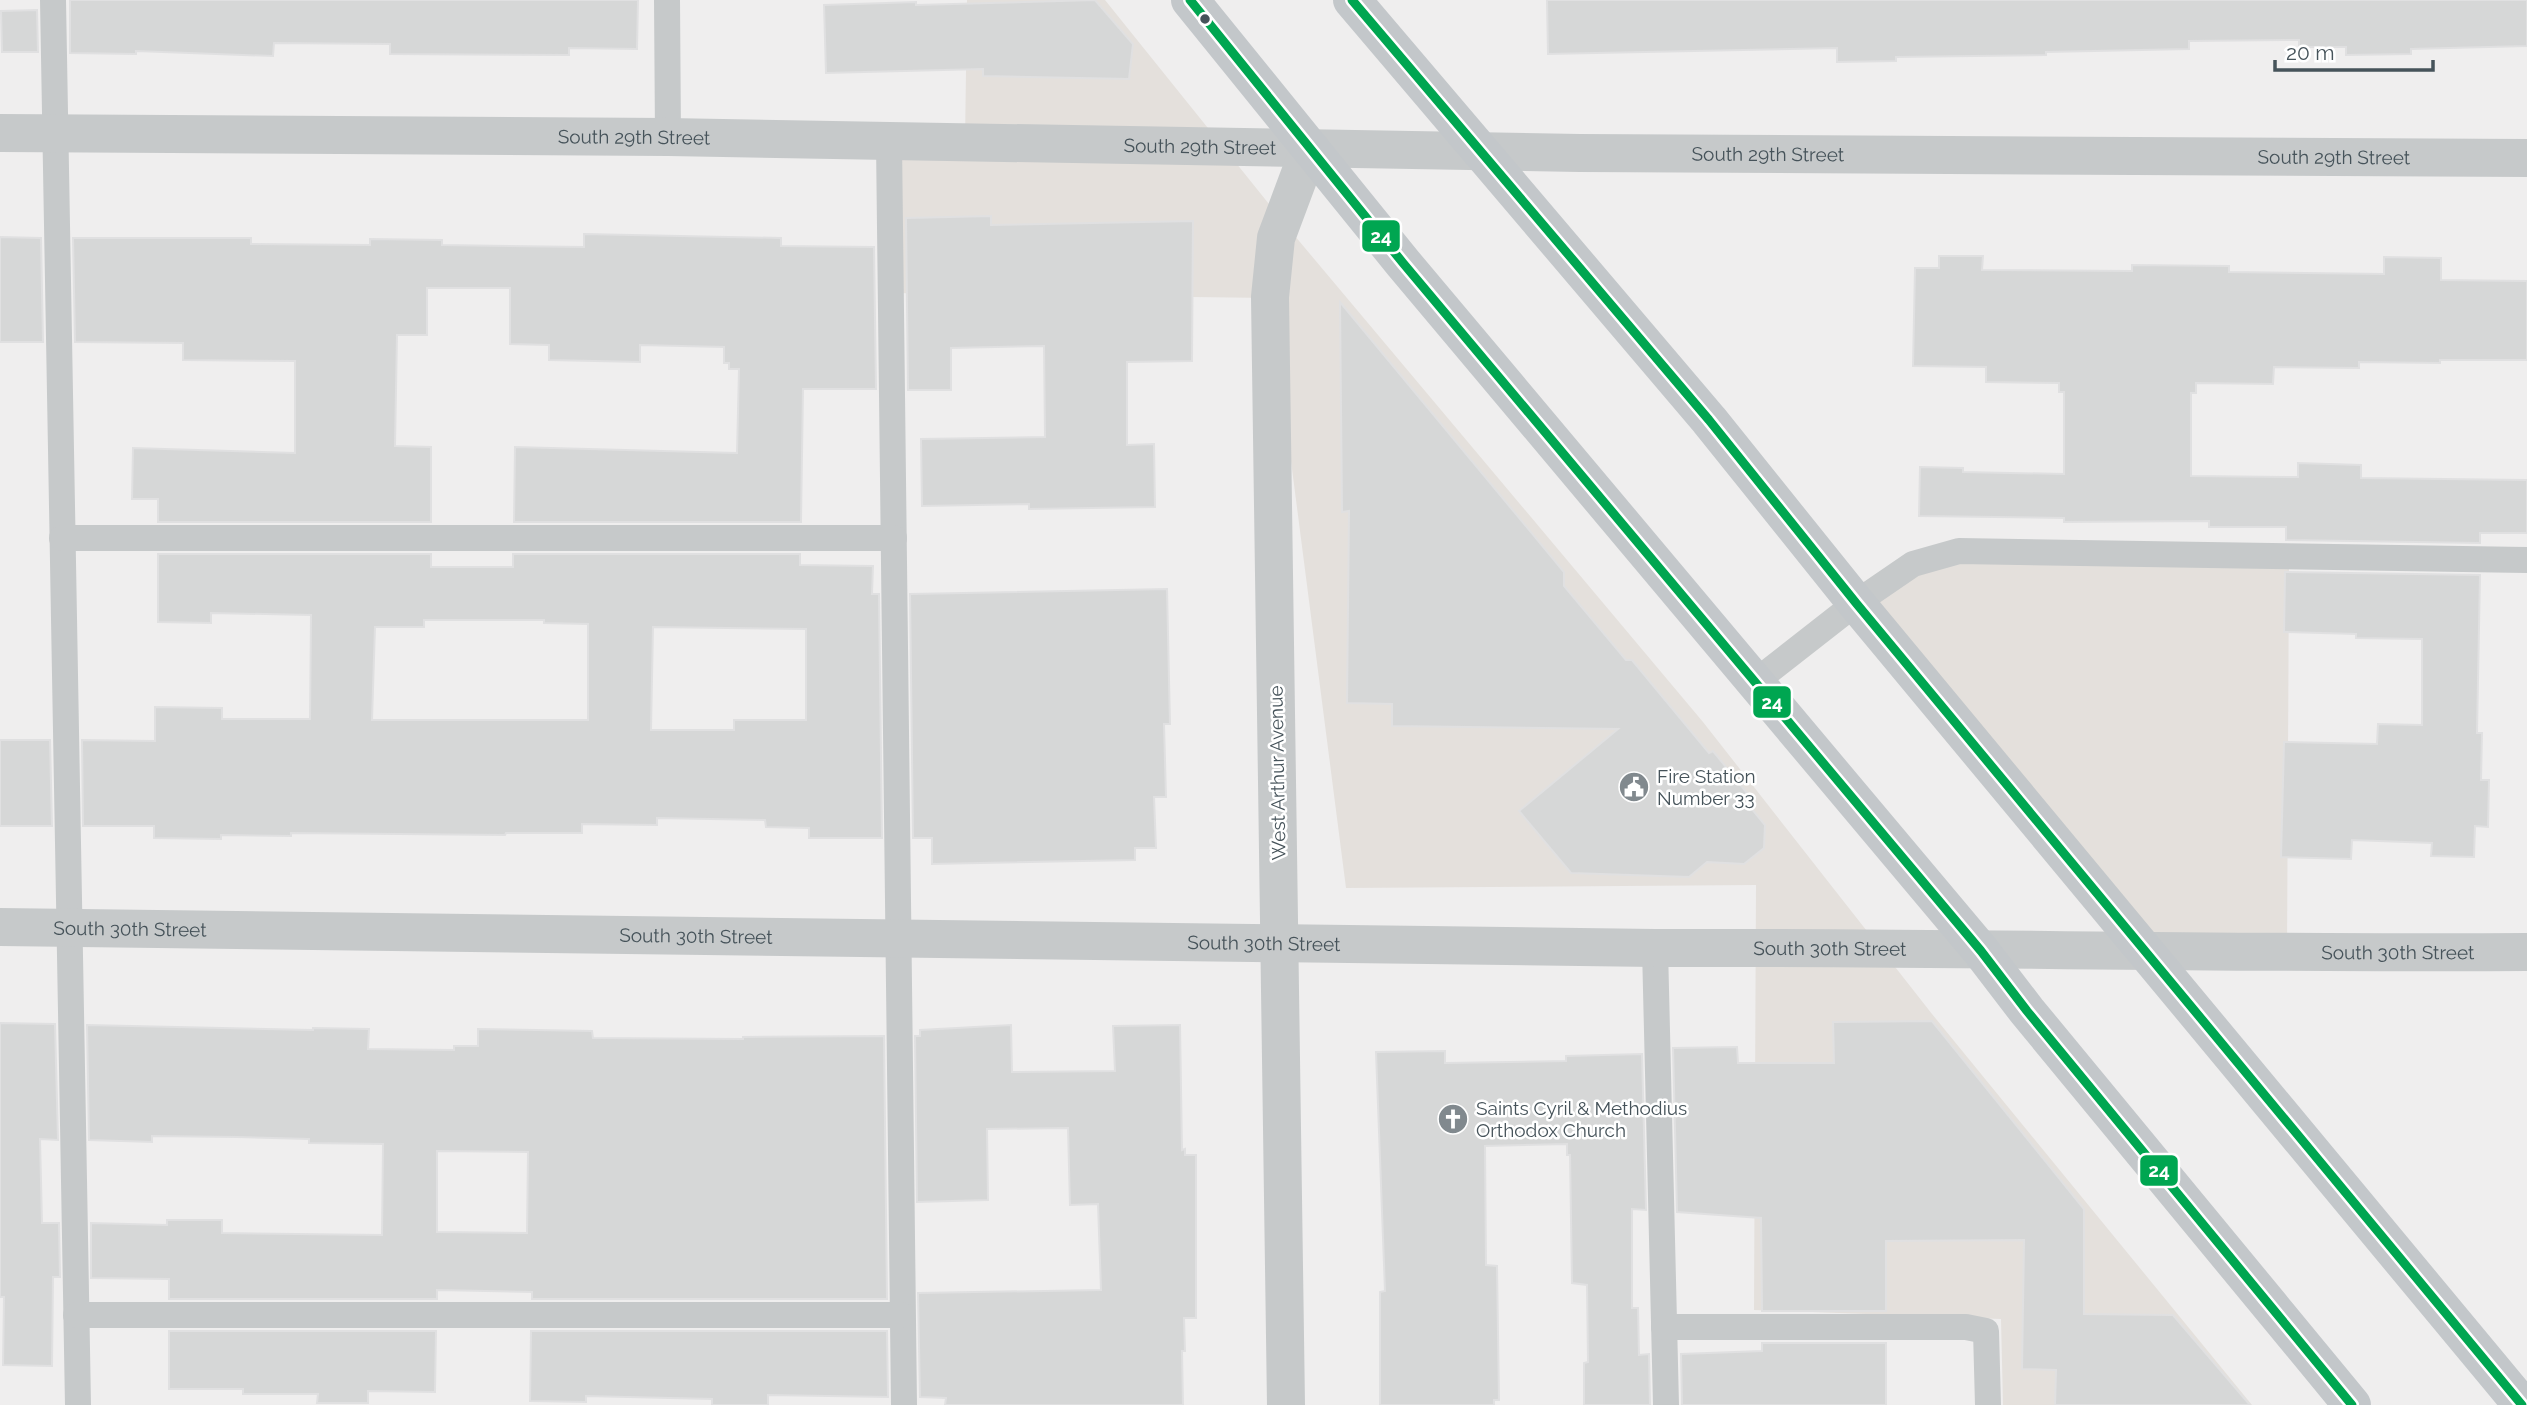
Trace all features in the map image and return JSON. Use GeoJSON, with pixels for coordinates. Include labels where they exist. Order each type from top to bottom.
{"type":"FeatureCollection","features":[{"type":"Feature","properties":{"kind":"main road"},"geometry":{"type":"LineString","coordinates":[[1190,0],[1403,263],[1981,951],[2352,1405]]}},
{"type":"Feature","properties":{"kind":"main road"},"geometry":{"type":"LineString","coordinates":[[1352,0],[1709,420],[1856,603],[2522,1405]]}},
{"type":"Feature","properties":{"kind":"street","name":"South 29th Street"},"geometry":{"type":"LineString","coordinates":[[0,133],[668,137],[1481,151],[2527,158]]}},
{"type":"Feature","properties":{"kind":"street","name":"West Arthur Avenue"},"geometry":{"type":"LineString","coordinates":[[1286,1405],[1270,297],[1276,238],[1310,147]]}},
{"type":"Feature","properties":{"kind":"street","name":"South 30th Street"},"geometry":{"type":"LineString","coordinates":[[0,927],[1655,948],[1881,947],[1981,951],[2527,953]]}},
{"type":"Feature","properties":{"kind":"lane"},"geometry":{"type":"LineString","coordinates":[[53,0],[78,1405]]}},
{"type":"Feature","properties":{"kind":"lane"},"geometry":{"type":"LineString","coordinates":[[667,0],[668,137]]}},
{"type":"Feature","properties":{"kind":"lane"},"geometry":{"type":"LineString","coordinates":[[889,142],[904,1405]]}},
{"type":"Feature","properties":{"kind":"lane"},"geometry":{"type":"LineString","coordinates":[[62,538],[894,538]]}},
{"type":"Feature","properties":{"kind":"lane"},"geometry":{"type":"LineString","coordinates":[[1755,682],[1856,603],[1913,564],[1959,551],[2527,560]]}},
{"type":"Feature","properties":{"kind":"lane"},"geometry":{"type":"LineString","coordinates":[[1655,948],[1666,1405]]}},
{"type":"Feature","properties":{"kind":"lane"},"geometry":{"type":"LineString","coordinates":[[76,1315],[902,1315]]}},
{"type":"Feature","properties":{"kind":"lane"},"geometry":{"type":"LineString","coordinates":[[1664,1327],[1966,1327],[1986,1331],[1988,1405]]}},
{"type":"Feature","properties":{"kind":"shaded area"},"geometry":{"type":"Polygon","coordinates":[[[967,0],[1105,0],[1289,229],[1703,722],[1932,1014],[2252,1405],[2003,1405],[2001,1319],[1754,1310],[1756,885],[1346,888],[1270,298],[891,293],[889,142],[965,142],[967,0]]]}},
{"type":"Feature","properties":{"kind":"shaded area"},"geometry":{"type":"Polygon","coordinates":[[[2289,557],[2287,954],[2147,952],[1856,603],[1913,564],[2289,557]]]}},
{"type":"Feature","properties":{"kind":"building"},"geometry":{"type":"Polygon","coordinates":[[[70,0],[638,0],[637,49],[569,48],[569,55],[390,54],[390,44],[274,43],[273,56],[136,51],[136,54],[70,53],[70,0]]]}},
{"type":"Feature","properties":{"kind":"building"},"geometry":{"type":"Polygon","coordinates":[[[1095,0],[1133,44],[1129,79],[983,76],[983,69],[826,73],[824,5],[1095,0]]]}},
{"type":"Feature","properties":{"kind":"building"},"geometry":{"type":"Polygon","coordinates":[[[1547,0],[2527,0],[2527,46],[2411,49],[2411,54],[2346,55],[2346,47],[2299,47],[2299,40],[2189,41],[2189,49],[1896,57],[1896,61],[1837,62],[1837,48],[1548,54],[1547,0]]]}},
{"type":"Feature","properties":{"kind":"building"},"geometry":{"type":"Polygon","coordinates":[[[37,10],[38,52],[2,52],[1,11],[37,10]]]}},
{"type":"Feature","properties":{"kind":"building"},"geometry":{"type":"Polygon","coordinates":[[[991,216],[991,225],[1193,221],[1192,361],[1127,362],[1127,445],[1154,444],[1155,507],[1029,509],[1029,504],[922,506],[921,439],[1045,437],[1044,346],[951,348],[951,390],[908,390],[906,218],[991,216]]]}},
{"type":"Feature","properties":{"kind":"building"},"geometry":{"type":"Polygon","coordinates":[[[584,234],[781,238],[781,246],[874,247],[876,389],[803,389],[801,522],[514,522],[515,447],[737,453],[739,369],[729,369],[729,363],[724,363],[724,347],[640,345],[640,362],[549,360],[549,345],[510,344],[510,288],[427,288],[427,335],[397,335],[395,446],[431,447],[431,522],[158,522],[158,499],[132,499],[133,448],[295,453],[295,361],[183,360],[183,343],[75,342],[73,238],[251,238],[251,244],[370,245],[370,239],[442,240],[442,245],[584,247],[584,234]]]}},
{"type":"Feature","properties":{"kind":"building"},"geometry":{"type":"Polygon","coordinates":[[[0,237],[41,238],[43,342],[0,342],[0,237]]]}},
{"type":"Feature","properties":{"kind":"building"},"geometry":{"type":"Polygon","coordinates":[[[1939,256],[1983,256],[1982,270],[2132,271],[2132,265],[2229,266],[2229,272],[2384,274],[2384,257],[2441,258],[2441,280],[2527,281],[2527,360],[2359,362],[2359,368],[2274,367],[2273,384],[2196,383],[2196,393],[2191,393],[2191,476],[2298,477],[2298,463],[2361,465],[2361,478],[2527,480],[2527,533],[2480,533],[2480,543],[2286,540],[2286,527],[2209,527],[2209,521],[2064,522],[2064,518],[1919,516],[1920,467],[1963,468],[1963,472],[2064,474],[2064,392],[2059,392],[2059,383],[1986,382],[1986,367],[1913,366],[1915,268],[1939,268],[1939,256]]]}},
{"type":"Feature","properties":{"kind":"building"},"geometry":{"type":"Polygon","coordinates":[[[1340,302],[1564,572],[1564,586],[1626,660],[1632,660],[1709,753],[1713,751],[1747,793],[1742,797],[1765,825],[1764,848],[1744,864],[1707,862],[1689,877],[1571,873],[1519,811],[1618,729],[1392,726],[1392,704],[1347,703],[1349,511],[1342,512],[1340,302]]]}},
{"type":"Feature","properties":{"kind":"building"},"geometry":{"type":"Polygon","coordinates":[[[158,554],[431,554],[431,567],[513,567],[513,554],[800,554],[800,565],[873,566],[872,594],[879,594],[882,838],[809,838],[809,828],[766,827],[765,820],[657,818],[657,825],[582,824],[582,833],[291,833],[291,836],[221,835],[221,839],[154,838],[154,826],[83,826],[82,740],[155,741],[155,707],[222,708],[222,719],[310,719],[311,615],[211,613],[211,623],[158,622],[158,554]],[[424,620],[424,627],[375,627],[372,720],[588,720],[588,624],[544,623],[544,620],[424,620]],[[653,627],[651,730],[734,730],[734,720],[806,720],[806,629],[653,627]]]}},
{"type":"Feature","properties":{"kind":"building"},"geometry":{"type":"Polygon","coordinates":[[[2285,572],[2480,575],[2477,733],[2482,733],[2481,780],[2489,780],[2488,827],[2475,826],[2474,857],[2431,856],[2432,843],[2352,840],[2351,859],[2281,857],[2284,742],[2377,744],[2378,724],[2422,725],[2422,639],[2356,638],[2356,634],[2284,632],[2285,572]]]}},
{"type":"Feature","properties":{"kind":"building"},"geometry":{"type":"Polygon","coordinates":[[[1167,589],[1170,724],[1164,724],[1166,797],[1154,797],[1156,848],[1135,848],[1135,860],[932,864],[932,838],[913,838],[910,594],[1167,589]]]}},
{"type":"Feature","properties":{"kind":"building"},"geometry":{"type":"Polygon","coordinates":[[[0,740],[50,740],[52,826],[0,826],[0,740]]]}},
{"type":"Feature","properties":{"kind":"building"},"geometry":{"type":"Polygon","coordinates":[[[1932,1021],[2084,1209],[2084,1314],[2173,1315],[2250,1405],[2055,1405],[2056,1370],[2022,1369],[2024,1240],[1886,1241],[1886,1311],[1762,1311],[1761,1218],[1677,1212],[1673,1048],[1737,1047],[1738,1063],[1834,1063],[1833,1022],[1932,1021]]]}},
{"type":"Feature","properties":{"kind":"building"},"geometry":{"type":"Polygon","coordinates":[[[0,1023],[55,1024],[58,1140],[40,1139],[42,1223],[59,1223],[60,1277],[53,1277],[52,1366],[3,1365],[4,1297],[0,1297],[0,1023]]]}},
{"type":"Feature","properties":{"kind":"building"},"geometry":{"type":"Polygon","coordinates":[[[87,1025],[369,1029],[368,1049],[454,1050],[454,1046],[478,1046],[478,1029],[592,1031],[593,1038],[884,1036],[887,1299],[532,1299],[532,1292],[437,1290],[437,1299],[169,1299],[169,1279],[91,1278],[91,1223],[167,1225],[167,1220],[222,1220],[222,1233],[382,1235],[383,1144],[309,1143],[309,1139],[237,1137],[152,1136],[152,1142],[89,1140],[87,1025]],[[437,1151],[437,1232],[527,1233],[528,1152],[437,1151]]]}},
{"type":"Feature","properties":{"kind":"building"},"geometry":{"type":"Polygon","coordinates":[[[1011,1025],[1012,1072],[1115,1071],[1113,1026],[1180,1025],[1182,1150],[1185,1149],[1185,1155],[1196,1155],[1196,1318],[1184,1318],[1183,1405],[945,1405],[946,1398],[920,1397],[918,1293],[1101,1290],[1098,1204],[1070,1205],[1068,1128],[987,1129],[988,1200],[917,1202],[915,1036],[920,1036],[920,1030],[1011,1025]]]}},
{"type":"Feature","properties":{"kind":"building"},"geometry":{"type":"Polygon","coordinates":[[[1445,1051],[1445,1063],[1566,1061],[1566,1056],[1642,1054],[1646,1210],[1632,1209],[1632,1308],[1638,1308],[1639,1355],[1649,1354],[1650,1405],[1584,1405],[1584,1363],[1588,1362],[1587,1285],[1572,1283],[1570,1155],[1567,1155],[1567,1144],[1485,1146],[1486,1265],[1497,1266],[1499,1400],[1494,1400],[1494,1405],[1380,1405],[1380,1292],[1385,1291],[1376,1052],[1445,1051]]]}},
{"type":"Feature","properties":{"kind":"building"},"geometry":{"type":"Polygon","coordinates":[[[169,1331],[436,1331],[435,1392],[368,1391],[368,1403],[317,1403],[318,1394],[243,1394],[243,1389],[169,1389],[169,1331]]]}},
{"type":"Feature","properties":{"kind":"building"},"geometry":{"type":"Polygon","coordinates":[[[531,1331],[887,1331],[888,1397],[768,1395],[768,1405],[712,1405],[712,1399],[586,1396],[586,1402],[530,1401],[531,1331]]]}},
{"type":"Feature","properties":{"kind":"building"},"geometry":{"type":"Polygon","coordinates":[[[1762,1343],[1886,1343],[1886,1405],[1682,1405],[1681,1354],[1762,1351],[1762,1343]]]}},
{"type":"Feature","properties":{"kind":"transit line","name":"24"},"geometry":{"type":"LineString","coordinates":[[1190,0],[1403,263],[1981,951],[2027,1011],[2352,1405]]}},
{"type":"Feature","properties":{"kind":"transit line","name":"24"},"geometry":{"type":"LineString","coordinates":[[1352,0],[1709,420],[1856,603],[2522,1405]]}},
{"type":"Feature","properties":{"kind":"place","name":"Fire Station Number 33"},"geometry":{"type":"Point","coordinates":[1634,787]}},
{"type":"Feature","properties":{"kind":"place","name":"Saints Cyril & Methodius Orthodox Church"},"geometry":{"type":"Point","coordinates":[1453,1119]}}]}
